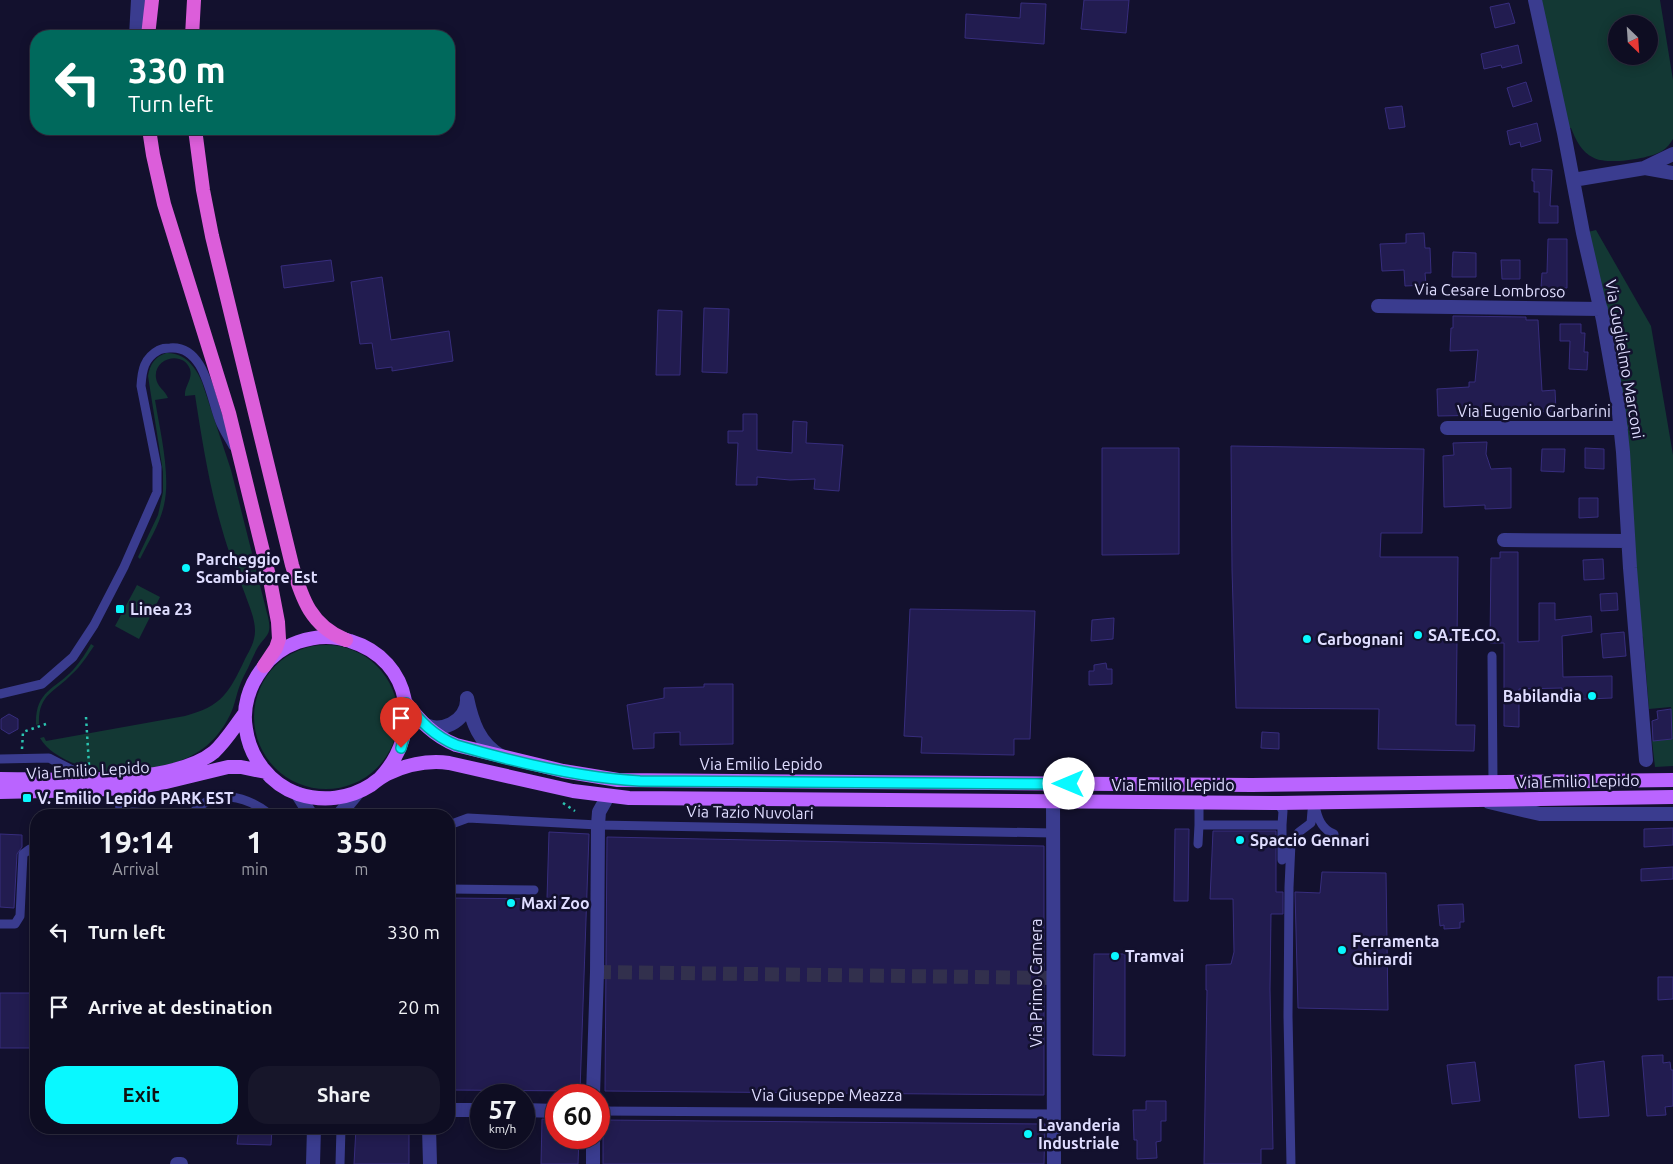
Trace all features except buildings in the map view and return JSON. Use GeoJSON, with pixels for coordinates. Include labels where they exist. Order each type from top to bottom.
{"type":"FeatureCollection","features":[{"type":"Feature","properties":{"kind":"highway"},"geometry":{"type":"LineString","coordinates":[[149,30],[152,0]]}},
{"type":"Feature","properties":{"kind":"highway"},"geometry":{"type":"LineString","coordinates":[[192,30],[194,0]]}},
{"type":"Feature","properties":{"kind":"highway"},"geometry":{"type":"LineString","coordinates":[[151,135],[153,155],[164,204],[218,375],[261,540],[278,622],[277,644],[264,666]]}},
{"type":"Feature","properties":{"kind":"highway"},"geometry":{"type":"LineString","coordinates":[[196,135],[203,190],[212,236],[292,565],[302,595],[314,616],[326,630],[346,640]]}},
{"type":"Feature","properties":{"kind":"main road"},"geometry":{"type":"LineString","coordinates":[[328,637],[346,640],[363,646],[383,660],[397,679],[406,703],[407,725],[396,759],[380,778],[358,792],[334,798],[315,798],[286,788],[259,764],[246,734],[245,713],[249,693],[258,674],[282,650],[304,640],[328,637]]}},
{"type":"Feature","properties":{"kind":"main road","name":"Via Emilio Lepido"},"geometry":{"type":"LineString","coordinates":[[406,703],[421,722],[447,742],[511,759],[585,775],[640,781],[1243,785],[1673,780]]}},
{"type":"Feature","properties":{"kind":"main road","name":"Via Emilio Lepido"},"geometry":{"type":"LineString","coordinates":[[0,779],[108,779],[173,770],[202,760],[213,752],[224,742],[245,713]]}},
{"type":"Feature","properties":{"kind":"main road","name":"Via Emilio Lepido"},"geometry":{"type":"LineString","coordinates":[[380,778],[412,765],[438,762],[573,791],[643,798],[1278,803],[1673,798]]}},
{"type":"Feature","properties":{"kind":"main road","name":"Via Emilio Lepido"},"geometry":{"type":"LineString","coordinates":[[0,792],[91,790],[162,784],[228,766],[266,772]]}},
{"type":"Feature","properties":{"kind":"main road","name":"Via Emilio Lepido"},"geometry":{"type":"LineString","coordinates":[[0,786],[61,786],[76,779]]}},
{"type":"Feature","properties":{"kind":"street"},"geometry":{"type":"LineString","coordinates":[[136,30],[138,0]]}},
{"type":"Feature","properties":{"kind":"street","name":"Via Guglielmo Marconi"},"geometry":{"type":"LineString","coordinates":[[1535,0],[1614,380],[1621,428],[1628,541],[1646,760]]}},
{"type":"Feature","properties":{"kind":"street"},"geometry":{"type":"LineString","coordinates":[[1573,180],[1644,168],[1673,154]]}},
{"type":"Feature","properties":{"kind":"street"},"geometry":{"type":"LineString","coordinates":[[1644,168],[1673,173]]}},
{"type":"Feature","properties":{"kind":"street","name":"Via Cesare Lombroso"},"geometry":{"type":"LineString","coordinates":[[1378,306],[1600,309]]}},
{"type":"Feature","properties":{"kind":"street","name":"Via Eugenio Garbarini"},"geometry":{"type":"LineString","coordinates":[[1447,428],[1621,428]]}},
{"type":"Feature","properties":{"kind":"street"},"geometry":{"type":"LineString","coordinates":[[1504,540],[1628,541]]}},
{"type":"Feature","properties":{"kind":"street","name":"Via Emilio Lepido"},"geometry":{"type":"LineString","coordinates":[[421,722],[434,727],[442,727],[452,723],[464,714],[467,698],[474,725],[483,740],[496,752],[511,759]]}},
{"type":"Feature","properties":{"kind":"street"},"geometry":{"type":"LineString","coordinates":[[344,809],[358,792]]}},
{"type":"Feature","properties":{"kind":"street"},"geometry":{"type":"LineString","coordinates":[[297,793],[307,809]]}},
{"type":"Feature","properties":{"kind":"street"},"geometry":{"type":"LineString","coordinates":[[593,1084],[597,972],[598,825],[599,812],[608,796]]}},
{"type":"Feature","properties":{"kind":"street"},"geometry":{"type":"LineString","coordinates":[[1471,800],[1492,802],[1540,814],[1673,814]]}},
{"type":"Feature","properties":{"kind":"street","name":"Via Primo Carnera"},"geometry":{"type":"LineString","coordinates":[[1053,801],[1054,1164]]}},
{"type":"Feature","properties":{"kind":"street"},"geometry":{"type":"LineString","coordinates":[[455,1110],[470,1110]]}},
{"type":"Feature","properties":{"kind":"street"},"geometry":{"type":"LineString","coordinates":[[313,1164],[314,1134]]}},
{"type":"Feature","properties":{"kind":"street"},"geometry":{"type":"LineString","coordinates":[[429,1134],[430,1164]]}},
{"type":"Feature","properties":{"kind":"street"},"geometry":{"type":"LineString","coordinates":[[593,1149],[593,1164]]}},
{"type":"Feature","properties":{"kind":"lane"},"geometry":{"type":"LineString","coordinates":[[0,694],[42,684],[73,657],[94,625],[124,568],[157,492],[157,466],[141,386],[142,372],[146,361],[153,354],[163,348],[176,347],[186,350],[195,358],[209,386],[219,420],[242,462]]}},
{"type":"Feature","properties":{"kind":"lane"},"geometry":{"type":"LineString","coordinates":[[1492,656],[1493,782]]}},
{"type":"Feature","properties":{"kind":"lane"},"geometry":{"type":"LineString","coordinates":[[0,760],[49,758],[90,779]]}},
{"type":"Feature","properties":{"kind":"lane"},"geometry":{"type":"LineString","coordinates":[[119,788],[120,809]]}},
{"type":"Feature","properties":{"kind":"lane"},"geometry":{"type":"LineString","coordinates":[[195,809],[200,804],[216,798],[236,798],[253,802],[263,809]]}},
{"type":"Feature","properties":{"kind":"lane"},"geometry":{"type":"LineString","coordinates":[[1198,844],[1199,802]]}},
{"type":"Feature","properties":{"kind":"lane"},"geometry":{"type":"LineString","coordinates":[[1314,802],[1319,819],[1326,831],[1334,834]]}},
{"type":"Feature","properties":{"kind":"lane"},"geometry":{"type":"LineString","coordinates":[[1291,1164],[1288,1016],[1291,843],[1299,832],[1311,823],[1314,802]]}},
{"type":"Feature","properties":{"kind":"lane"},"geometry":{"type":"LineString","coordinates":[[1278,803],[1283,811],[1282,860]]}},
{"type":"Feature","properties":{"kind":"lane","name":"Via Tazio Nuvolari"},"geometry":{"type":"LineString","coordinates":[[455,823],[468,818],[598,825],[1053,832]]}},
{"type":"Feature","properties":{"kind":"lane"},"geometry":{"type":"LineString","coordinates":[[1199,825],[1282,825]]}},
{"type":"Feature","properties":{"kind":"lane"},"geometry":{"type":"LineString","coordinates":[[0,924],[15,924],[20,916],[23,854],[30,849]]}},
{"type":"Feature","properties":{"kind":"lane"},"geometry":{"type":"LineString","coordinates":[[455,889],[534,890]]}},
{"type":"Feature","properties":{"kind":"lane","name":"Via Giuseppe Meazza"},"geometry":{"type":"LineString","coordinates":[[610,1111],[1054,1114]]}},
{"type":"Feature","properties":{"kind":"lane"},"geometry":{"type":"LineString","coordinates":[[340,1164],[341,1134]]}},
{"type":"Feature","properties":{"kind":"path"},"geometry":{"type":"LineString","coordinates":[[86,717],[90,779]]}},
{"type":"Feature","properties":{"kind":"path"},"geometry":{"type":"LineString","coordinates":[[22,759],[23,732],[46,724]]}},
{"type":"Feature","properties":{"kind":"green space"},"geometry":{"type":"Polygon","coordinates":[[[1539,0],[1660,0],[1673,80],[1673,139],[1671,143],[1662,151],[1648,156],[1618,161],[1600,160],[1582,149],[1571,128],[1568,128],[1539,0]]]}},
{"type":"Feature","properties":{"kind":"green space"},"geometry":{"type":"Polygon","coordinates":[[[1596,230],[1651,326],[1673,455],[1673,766],[1655,767],[1652,741],[1672,739],[1671,707],[1649,709],[1643,637],[1641,634],[1636,583],[1588,232],[1596,230]]]}},
{"type":"Feature","properties":{"kind":"green space"},"geometry":{"type":"Polygon","coordinates":[[[166,353],[172,353],[184,358],[193,366],[202,382],[231,470],[268,617],[269,631],[258,647],[243,679],[230,715],[220,732],[208,745],[179,761],[163,766],[110,772],[101,771],[81,766],[61,757],[53,752],[40,738],[44,737],[46,741],[185,716],[208,708],[216,703],[229,689],[250,649],[255,635],[252,612],[224,537],[213,496],[195,395],[185,396],[191,373],[190,369],[186,363],[175,358],[164,361],[156,371],[159,386],[168,398],[155,400],[166,467],[166,493],[157,526],[140,559],[138,557],[158,515],[163,492],[163,472],[148,376],[154,362],[166,353]]]}},
{"type":"Feature","properties":{"kind":"green space"},"geometry":{"type":"Polygon","coordinates":[[[137,585],[160,597],[139,639],[115,626],[137,585]]]}},
{"type":"Feature","properties":{"kind":"green space"},"geometry":{"type":"Polygon","coordinates":[[[91,644],[94,646],[84,661],[49,694],[41,706],[39,724],[36,725],[42,698],[73,670],[91,644]]]}},
{"type":"Feature","properties":{"kind":"green space"},"geometry":{"type":"Polygon","coordinates":[[[326,645],[354,650],[377,666],[393,689],[398,717],[393,745],[377,768],[354,784],[326,789],[298,784],[275,768],[259,745],[254,717],[259,689],[275,666],[298,650],[326,645]]]}},
{"type":"Feature","properties":{"kind":"tunnel"},"geometry":{"type":"LineString","coordinates":[[597,972],[1054,978]]}},
{"type":"Feature","properties":{"kind":"place","name":"Parcheggio Scambiatore Est"},"geometry":{"type":"Point","coordinates":[186,568]}},
{"type":"Feature","properties":{"kind":"place","name":"Linea 23"},"geometry":{"type":"Point","coordinates":[120,609]}},
{"type":"Feature","properties":{"kind":"place","name":"SA.TE.CO."},"geometry":{"type":"Point","coordinates":[1418,635]}},
{"type":"Feature","properties":{"kind":"place","name":"Carbognani"},"geometry":{"type":"Point","coordinates":[1307,639]}},
{"type":"Feature","properties":{"kind":"place","name":"Babilandia"},"geometry":{"type":"Point","coordinates":[1592,696]}},
{"type":"Feature","properties":{"kind":"place","name":"V. Emilio Lepido PARK EST"},"geometry":{"type":"Point","coordinates":[27,798]}},
{"type":"Feature","properties":{"kind":"place","name":"Spaccio Gennari"},"geometry":{"type":"Point","coordinates":[1240,840]}},
{"type":"Feature","properties":{"kind":"place","name":"Maxi Zoo"},"geometry":{"type":"Point","coordinates":[511,903]}},
{"type":"Feature","properties":{"kind":"place","name":"Ferramenta Ghirardi"},"geometry":{"type":"Point","coordinates":[1342,950]}},
{"type":"Feature","properties":{"kind":"place","name":"Tramvai"},"geometry":{"type":"Point","coordinates":[1115,956]}},
{"type":"Feature","properties":{"kind":"place","name":"Lavanderia Industriale"},"geometry":{"type":"Point","coordinates":[1028,1134]}},
{"type":"Feature","properties":{"kind":"route"},"geometry":{"type":"LineString","coordinates":[[401,748],[407,725],[406,703],[427,728],[447,742],[563,771],[618,780],[1069,784]]}}]}
